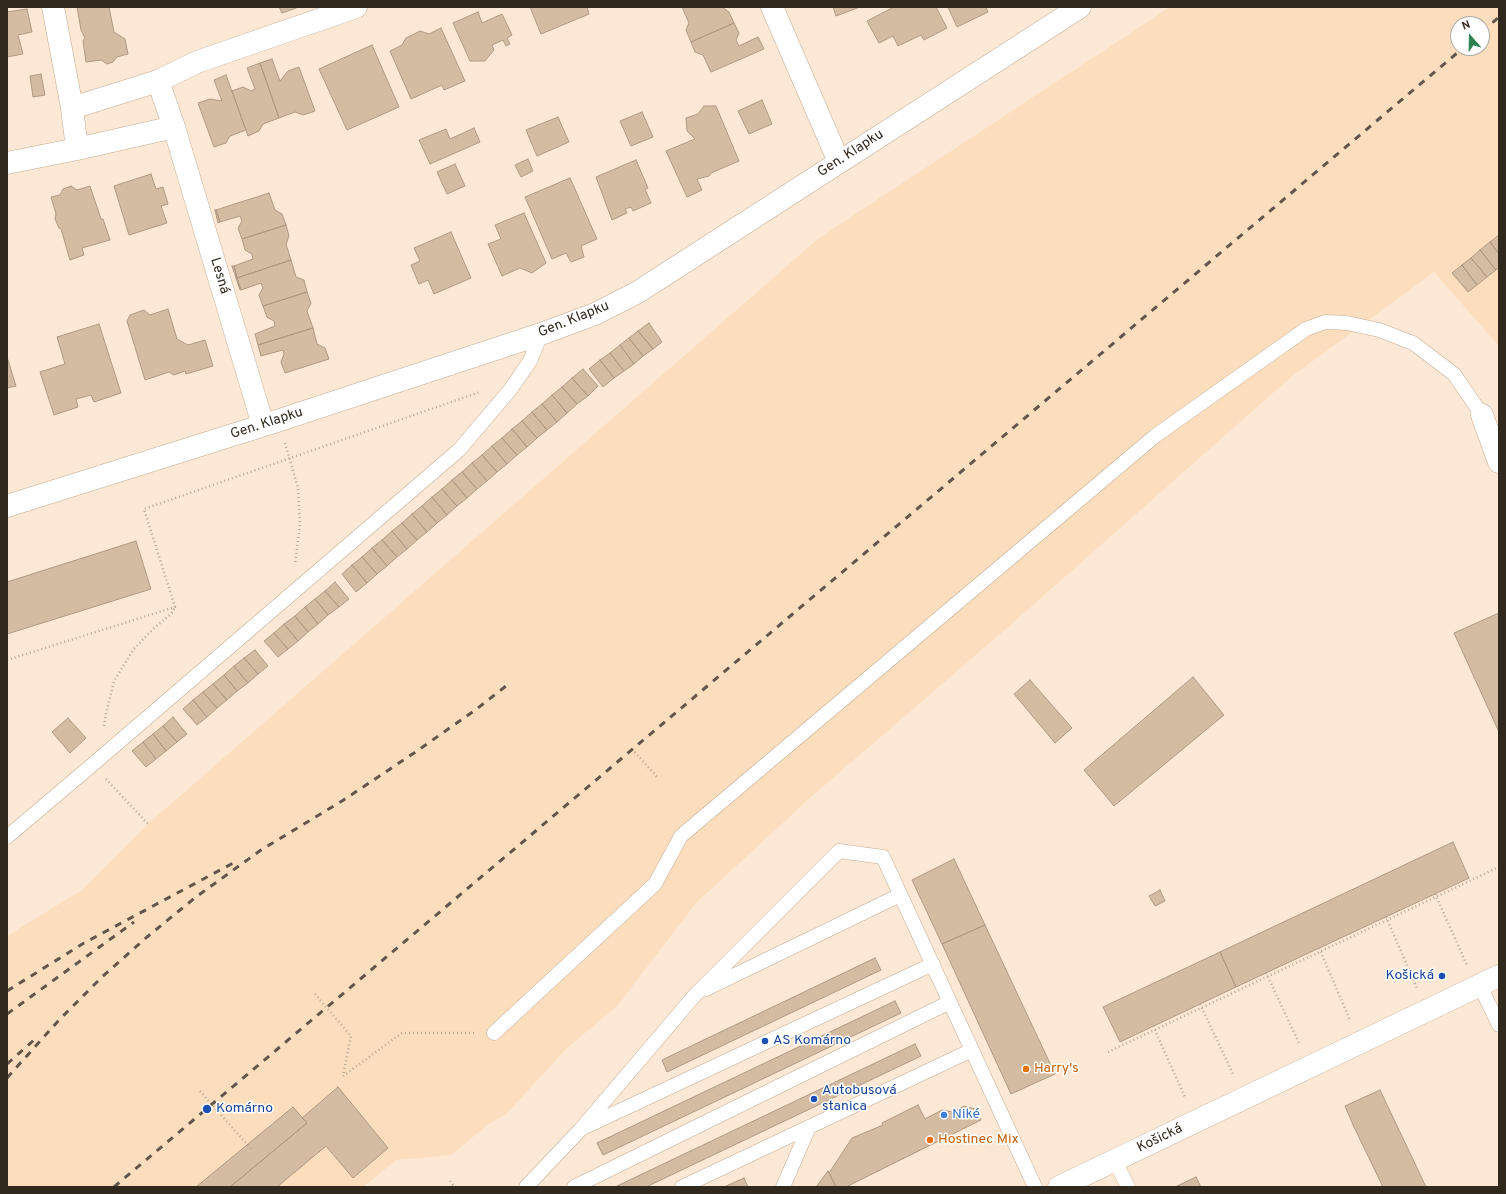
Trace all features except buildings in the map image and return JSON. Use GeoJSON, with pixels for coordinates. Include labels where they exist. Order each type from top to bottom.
{"type":"FeatureCollection","features":[{"type":"Feature","properties":{"kind":"street"},"geometry":{"type":"LineString","coordinates":[[54,7],[72,108],[77,149]]}},
{"type":"Feature","properties":{"kind":"street"},"geometry":{"type":"LineString","coordinates":[[72,108],[158,81],[197,62],[356,7]]}},
{"type":"Feature","properties":{"kind":"street"},"geometry":{"type":"LineString","coordinates":[[772,7],[839,162]]}},
{"type":"Feature","properties":{"kind":"street","name":"Gen. Klapku"},"geometry":{"type":"LineString","coordinates":[[7,506],[263,425],[541,334],[595,314],[638,292],[1080,7]]}},
{"type":"Feature","properties":{"kind":"street","name":"Lesná"},"geometry":{"type":"LineString","coordinates":[[158,81],[174,127],[263,425]]}},
{"type":"Feature","properties":{"kind":"street"},"geometry":{"type":"LineString","coordinates":[[7,163],[174,127]]}},
{"type":"Feature","properties":{"kind":"street"},"geometry":{"type":"LineString","coordinates":[[1482,415],[1499,462]]}},
{"type":"Feature","properties":{"kind":"street","name":"Košická"},"geometry":{"type":"LineString","coordinates":[[1059,1187],[1499,976]]}},
{"type":"Feature","properties":{"kind":"lane"},"geometry":{"type":"LineString","coordinates":[[494,1033],[656,884],[681,836],[1155,436],[1306,329],[1325,322],[1347,323],[1379,330],[1413,343],[1454,374],[1482,415]]}},
{"type":"Feature","properties":{"kind":"lane"},"geometry":{"type":"LineString","coordinates":[[7,837],[459,450],[510,390],[530,361],[541,334]]}},
{"type":"Feature","properties":{"kind":"lane"},"geometry":{"type":"LineString","coordinates":[[526,1187],[580,1130],[695,995],[839,851],[883,857],[1035,1187]]}},
{"type":"Feature","properties":{"kind":"lane"},"geometry":{"type":"LineString","coordinates":[[695,995],[900,895]]}},
{"type":"Feature","properties":{"kind":"lane"},"geometry":{"type":"LineString","coordinates":[[580,1130],[933,964]]}},
{"type":"Feature","properties":{"kind":"lane"},"geometry":{"type":"LineString","coordinates":[[1480,986],[1499,1025]]}},
{"type":"Feature","properties":{"kind":"lane"},"geometry":{"type":"LineString","coordinates":[[574,1187],[950,1002]]}},
{"type":"Feature","properties":{"kind":"lane"},"geometry":{"type":"LineString","coordinates":[[682,1187],[972,1050]]}},
{"type":"Feature","properties":{"kind":"lane"},"geometry":{"type":"LineString","coordinates":[[783,1187],[809,1127]]}},
{"type":"Feature","properties":{"kind":"lane"},"geometry":{"type":"LineString","coordinates":[[1115,1160],[1128,1187]]}},
{"type":"Feature","properties":{"kind":"path"},"geometry":{"type":"LineString","coordinates":[[107,752],[103,739],[106,714],[114,681],[133,650],[153,629],[171,614],[175,607],[144,509],[481,392]]}},
{"type":"Feature","properties":{"kind":"path"},"geometry":{"type":"LineString","coordinates":[[283,439],[298,488],[300,525],[293,576],[297,589]]}},
{"type":"Feature","properties":{"kind":"path"},"geometry":{"type":"LineString","coordinates":[[7,660],[175,607]]}},
{"type":"Feature","properties":{"kind":"path"},"geometry":{"type":"LineString","coordinates":[[632,749],[657,777]]}},
{"type":"Feature","properties":{"kind":"path"},"geometry":{"type":"LineString","coordinates":[[92,765],[148,824]]}},
{"type":"Feature","properties":{"kind":"path"},"geometry":{"type":"LineString","coordinates":[[1108,1052],[1499,867]]}},
{"type":"Feature","properties":{"kind":"path"},"geometry":{"type":"LineString","coordinates":[[1435,894],[1467,965]]}},
{"type":"Feature","properties":{"kind":"path"},"geometry":{"type":"LineString","coordinates":[[1386,917],[1417,988]]}},
{"type":"Feature","properties":{"kind":"path"},"geometry":{"type":"LineString","coordinates":[[1319,948],[1350,1020]]}},
{"type":"Feature","properties":{"kind":"path"},"geometry":{"type":"LineString","coordinates":[[1266,973],[1299,1043]]}},
{"type":"Feature","properties":{"kind":"path"},"geometry":{"type":"LineString","coordinates":[[315,994],[351,1036],[343,1076],[402,1033],[494,1033]]}},
{"type":"Feature","properties":{"kind":"path"},"geometry":{"type":"LineString","coordinates":[[1200,1004],[1233,1074]]}},
{"type":"Feature","properties":{"kind":"path"},"geometry":{"type":"LineString","coordinates":[[1153,1026],[1184,1097]]}},
{"type":"Feature","properties":{"kind":"path"},"geometry":{"type":"LineString","coordinates":[[200,1091],[252,1150]]}},
{"type":"Feature","properties":{"kind":"path"},"geometry":{"type":"LineString","coordinates":[[450,1181],[454,1187]]}},
{"type":"Feature","properties":{"kind":"shaded area"},"geometry":{"type":"Polygon","coordinates":[[[1170,7],[1499,7],[1499,346],[1434,272],[1291,377],[1007,628],[812,796],[696,903],[617,1006],[568,1047],[507,1113],[486,1126],[451,1155],[396,1160],[363,1187],[7,1187],[7,936],[82,890],[148,824],[819,238],[1170,7]]]}},
{"type":"Feature","properties":{"kind":"railway"},"geometry":{"type":"LineString","coordinates":[[1490,25],[1499,17]]}},
{"type":"Feature","properties":{"kind":"railway"},"geometry":{"type":"LineString","coordinates":[[114,1187],[1454,56]]}},
{"type":"Feature","properties":{"kind":"railway"},"geometry":{"type":"LineString","coordinates":[[7,1078],[59,1020],[102,977],[147,937],[196,897],[261,850],[342,801],[414,753],[474,711],[506,686]]}},
{"type":"Feature","properties":{"kind":"railway"},"geometry":{"type":"LineString","coordinates":[[7,991],[84,943],[237,861]]}},
{"type":"Feature","properties":{"kind":"railway"},"geometry":{"type":"LineString","coordinates":[[7,1014],[134,922]]}},
{"type":"Feature","properties":{"kind":"railway"},"geometry":{"type":"LineString","coordinates":[[7,1064],[34,1040]]}},
{"type":"Feature","properties":{"kind":"place","name":"Košická"},"geometry":{"type":"Point","coordinates":[1442,976]}},
{"type":"Feature","properties":{"kind":"place","name":"AS Komárno"},"geometry":{"type":"Point","coordinates":[765,1041]}},
{"type":"Feature","properties":{"kind":"place","name":"Harry's"},"geometry":{"type":"Point","coordinates":[1026,1069]}},
{"type":"Feature","properties":{"kind":"place","name":"Autobusová stanica"},"geometry":{"type":"Point","coordinates":[814,1099]}},
{"type":"Feature","properties":{"kind":"place","name":"Komárno"},"geometry":{"type":"Point","coordinates":[207,1109]}},
{"type":"Feature","properties":{"kind":"place","name":"Niké"},"geometry":{"type":"Point","coordinates":[944,1115]}},
{"type":"Feature","properties":{"kind":"place","name":"Hostinec Mix"},"geometry":{"type":"Point","coordinates":[930,1140]}}]}
